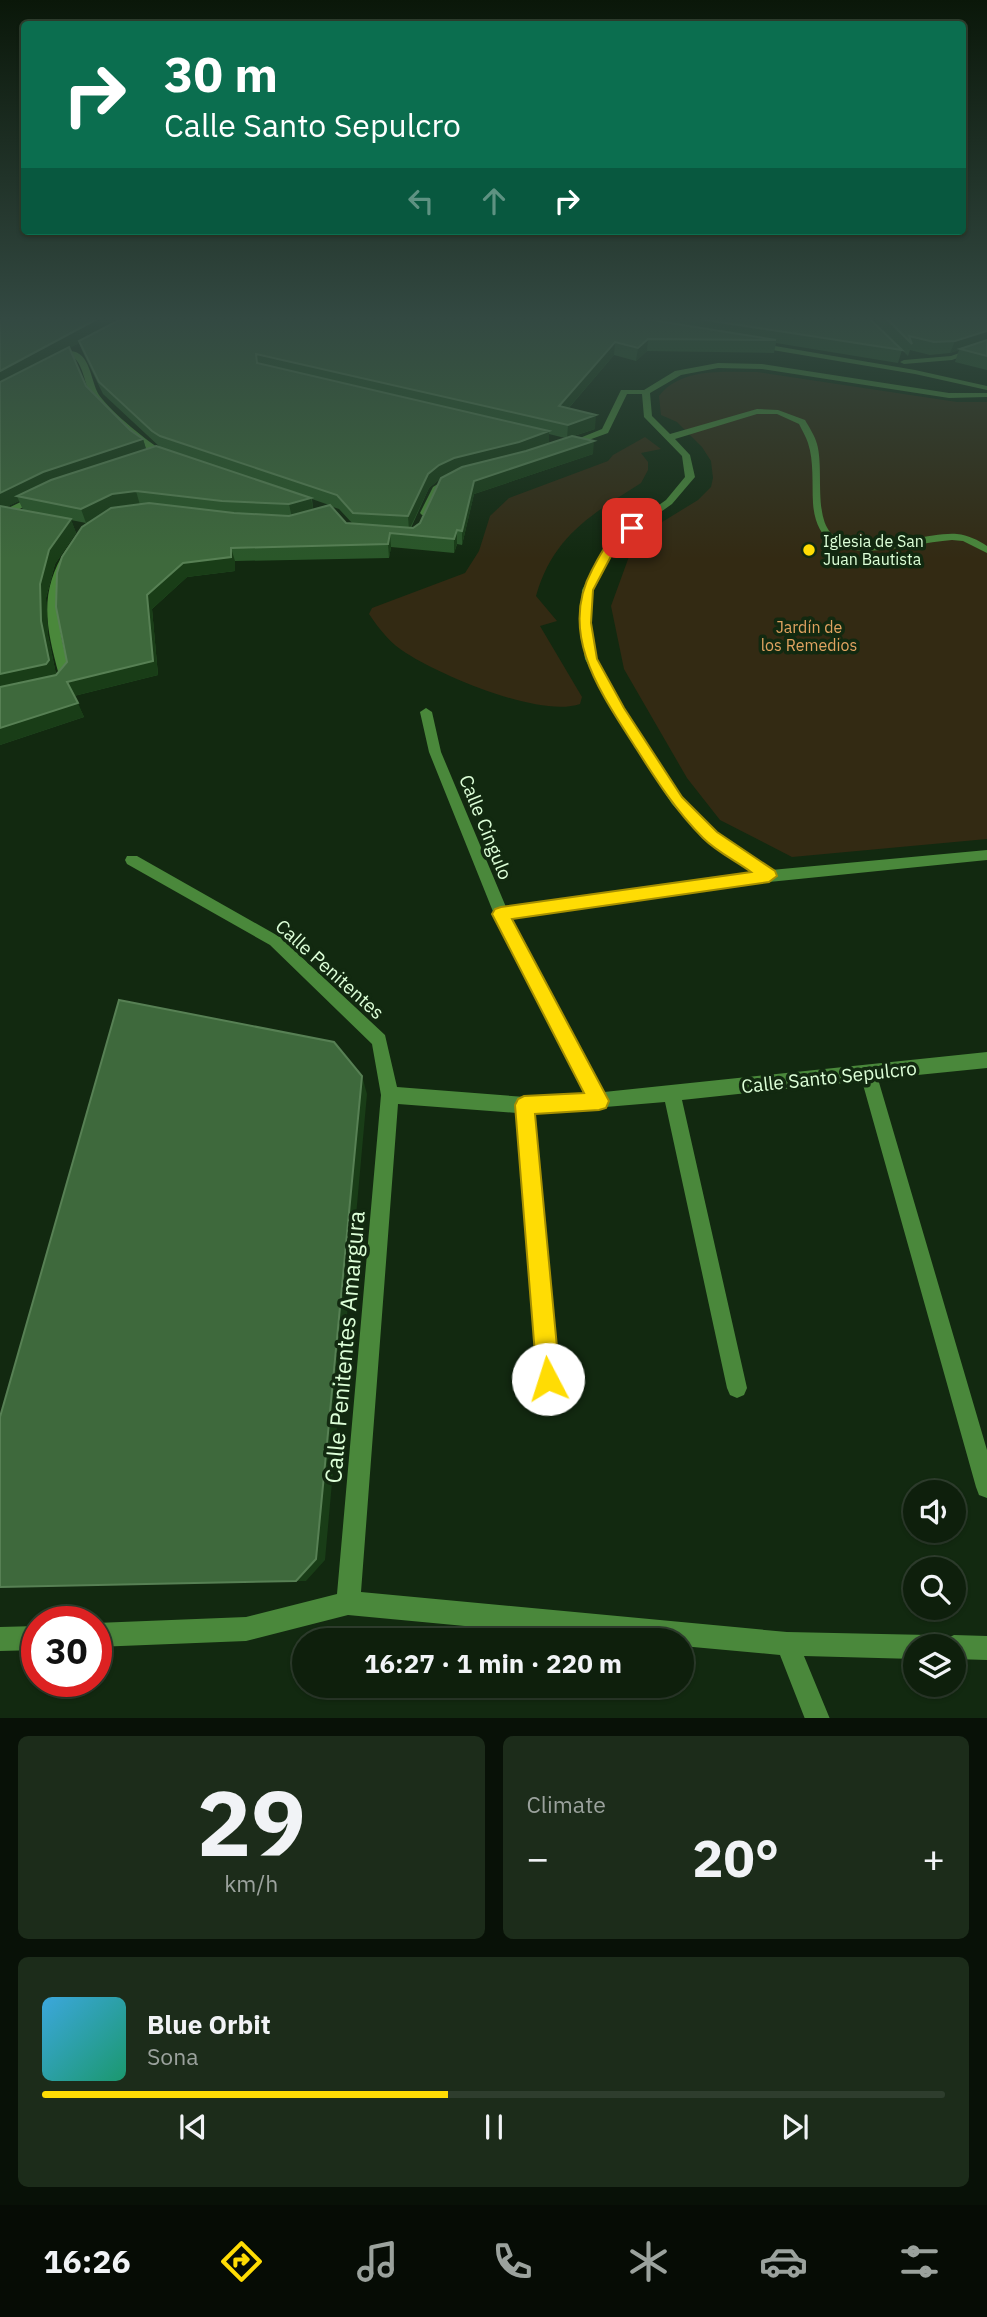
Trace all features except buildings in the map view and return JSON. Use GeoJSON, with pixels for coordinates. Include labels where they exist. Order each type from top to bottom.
{"type":"FeatureCollection","features":[{"type":"Feature","properties":{"kind":"street"},"geometry":{"type":"LineString","coordinates":[[98,398],[155,456],[171,458]]}},
{"type":"Feature","properties":{"kind":"street"},"geometry":{"type":"LineString","coordinates":[[555,445],[568,444],[605,431],[621,398]]}},
{"type":"Feature","properties":{"kind":"street"},"geometry":{"type":"LineString","coordinates":[[646,398],[648,417],[686,455],[690,477],[669,502],[613,541],[587,590],[585,623],[591,659],[629,727],[677,801],[711,836],[769,876]]}},
{"type":"Feature","properties":{"kind":"street"},"geometry":{"type":"LineString","coordinates":[[671,438],[714,426],[743,414],[778,412],[791,416],[802,422],[813,443],[819,519],[821,528],[828,536],[859,549],[950,537],[973,541],[987,550]]}},
{"type":"Feature","properties":{"kind":"street"},"geometry":{"type":"LineString","coordinates":[[419,526],[436,489],[458,476]]}},
{"type":"Feature","properties":{"kind":"street"},"geometry":{"type":"LineString","coordinates":[[2,515],[40,496]]}},
{"type":"Feature","properties":{"kind":"street"},"geometry":{"type":"LineString","coordinates":[[2,515],[27,518]]}},
{"type":"Feature","properties":{"kind":"street"},"geometry":{"type":"LineString","coordinates":[[47,687],[58,684],[65,675],[53,629],[53,589],[58,566],[79,538]]}},
{"type":"Feature","properties":{"kind":"street","name":"Calle Cíngulo"},"geometry":{"type":"LineString","coordinates":[[426,712],[435,752],[501,914],[599,1101]]}},
{"type":"Feature","properties":{"kind":"street"},"geometry":{"type":"LineString","coordinates":[[501,914],[769,876],[987,855]]}},
{"type":"Feature","properties":{"kind":"street","name":"Calle Penitentes"},"geometry":{"type":"LineString","coordinates":[[132,860],[275,940],[379,1040],[390,1095]]}},
{"type":"Feature","properties":{"kind":"street","name":"Calle Santo Sepulcro"},"geometry":{"type":"LineString","coordinates":[[390,1095],[524,1105],[599,1101],[987,1060]]}},
{"type":"Feature","properties":{"kind":"street"},"geometry":{"type":"LineString","coordinates":[[868,1073],[987,1487]]}},
{"type":"Feature","properties":{"kind":"street"},"geometry":{"type":"LineString","coordinates":[[672,1093],[737,1388]]}},
{"type":"Feature","properties":{"kind":"street","name":"Calle Penitentes Amargura"},"geometry":{"type":"LineString","coordinates":[[348,1603],[390,1095]]}},
{"type":"Feature","properties":{"kind":"street"},"geometry":{"type":"LineString","coordinates":[[524,1105],[548,1379]]}},
{"type":"Feature","properties":{"kind":"street"},"geometry":{"type":"LineString","coordinates":[[112,1634],[246,1629],[348,1603],[788,1644],[903,1646]]}},
{"type":"Feature","properties":{"kind":"street"},"geometry":{"type":"LineString","coordinates":[[0,1639],[21,1638]]}},
{"type":"Feature","properties":{"kind":"street"},"geometry":{"type":"LineString","coordinates":[[788,1644],[818,1718]]}},
{"type":"Feature","properties":{"kind":"street"},"geometry":{"type":"LineString","coordinates":[[966,1647],[987,1648]]}},
{"type":"Feature","properties":{"kind":"green space","name":"Jardín de los Remedios"},"geometry":{"type":"Polygon","coordinates":[[[659,398],[931,398],[987,402],[987,839],[792,857],[720,820],[687,778],[624,669],[611,606],[631,551],[654,527],[698,500],[711,487],[711,461],[702,447],[677,422],[661,415],[659,398]]]}},
{"type":"Feature","properties":{"kind":"green space"},"geometry":{"type":"Polygon","coordinates":[[[645,437],[661,449],[641,453],[648,462],[648,470],[641,483],[606,505],[576,529],[553,557],[536,596],[557,621],[540,626],[582,697],[580,704],[563,707],[541,705],[466,683],[401,649],[386,636],[369,614],[372,608],[465,573],[479,551],[490,516],[509,498],[608,461],[613,455],[645,437]]]}},
{"type":"Feature","properties":{"kind":"place","name":"Iglesia de San Juan Bautista"},"geometry":{"type":"Point","coordinates":[809,550]}},
{"type":"Feature","properties":{"kind":"route"},"geometry":{"type":"LineString","coordinates":[[548,1379],[524,1105],[599,1101],[501,914],[769,876],[711,836],[677,801],[618,709],[591,659],[585,623],[587,590],[613,541],[632,528]]}}]}
